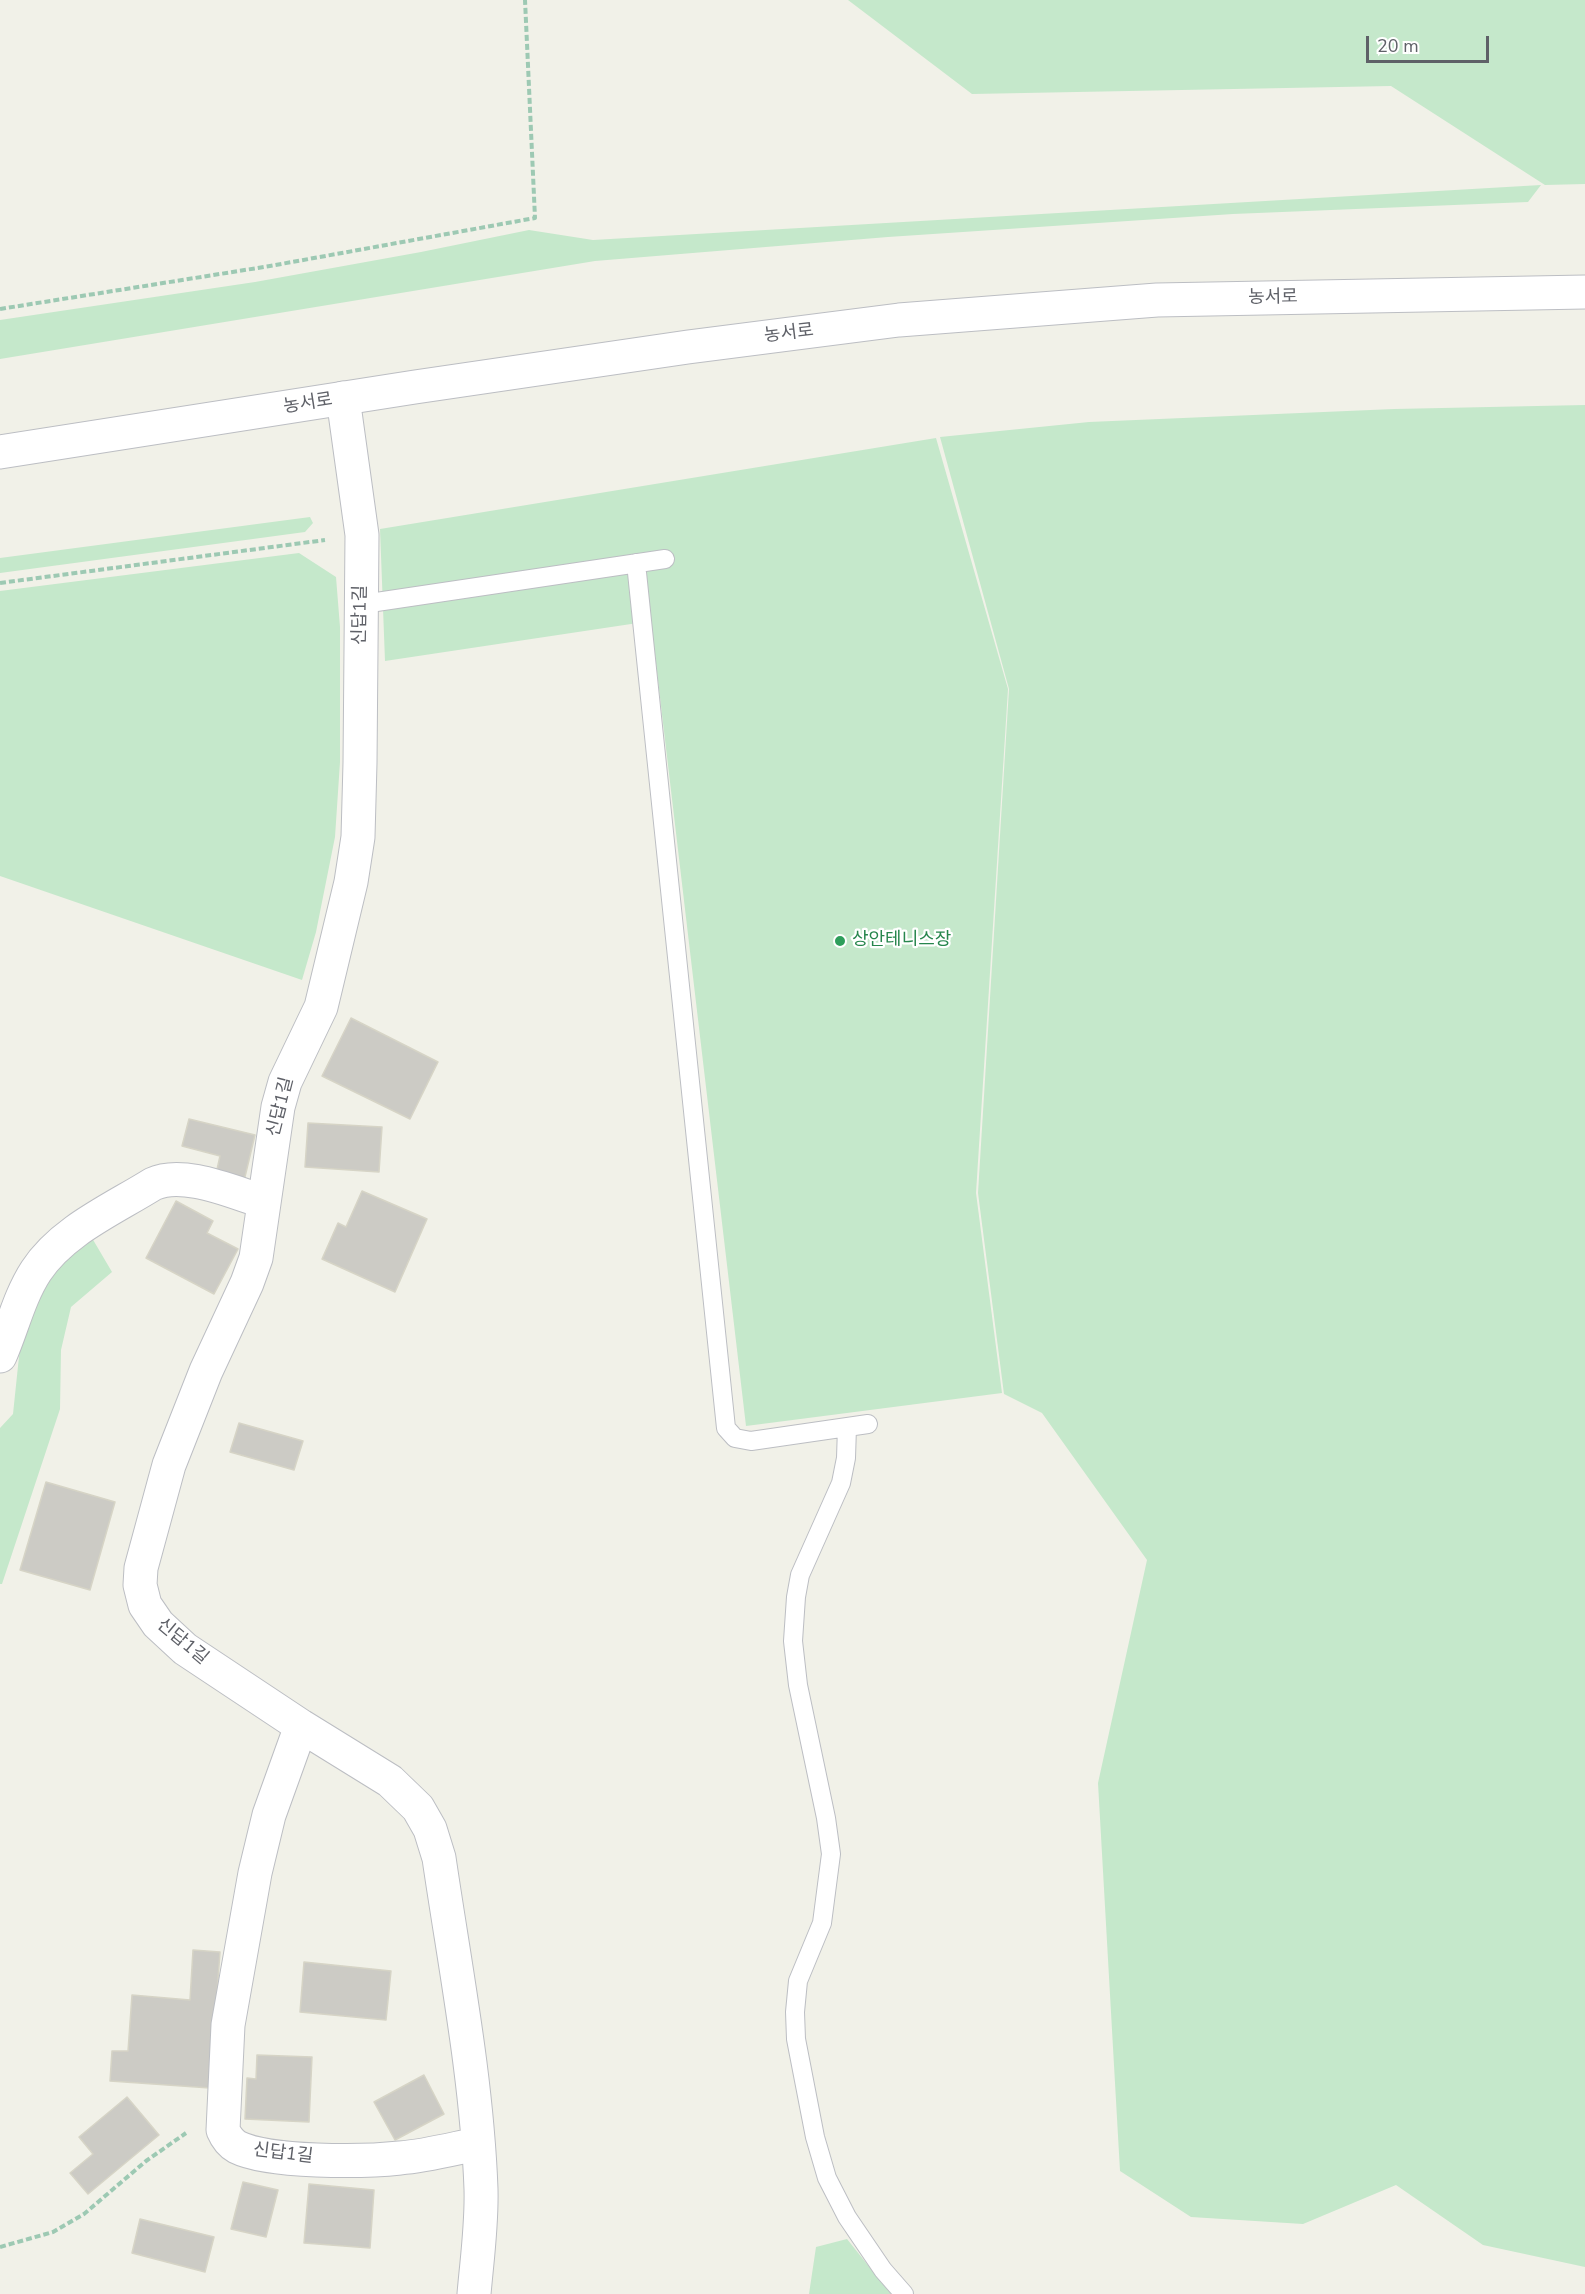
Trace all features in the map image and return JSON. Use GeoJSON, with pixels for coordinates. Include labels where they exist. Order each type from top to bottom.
{"type":"FeatureCollection","features":[{"type":"Feature","properties":{"kind":"street","name":"농서로"},"geometry":{"type":"LineString","coordinates":[[0,452],[676,349],[899,320],[1157,300],[1585,292]]}},
{"type":"Feature","properties":{"kind":"street","name":"신답1길"},"geometry":{"type":"LineString","coordinates":[[343,398],[362,535],[363,604],[358,816],[351,882],[321,1007],[285,1082],[278,1107],[262,1201],[256,1258],[247,1283],[206,1371],[169,1465],[141,1568],[140,1585],[145,1605],[158,1624],[185,1649],[301,1726],[390,1780],[418,1808],[430,1830],[439,1858],[468,2052],[477,2144],[481,2189],[481,2236],[474,2294]]}},
{"type":"Feature","properties":{"kind":"street"},"geometry":{"type":"LineString","coordinates":[[0,1356],[22,1298],[35,1273],[50,1252],[81,1228],[153,1184],[163,1179],[185,1180],[262,1201]]}},
{"type":"Feature","properties":{"kind":"street"},"geometry":{"type":"LineString","coordinates":[[223,2130],[228,2025],[255,1873],[269,1815],[301,1726]]}},
{"type":"Feature","properties":{"kind":"street","name":"신답1길"},"geometry":{"type":"LineString","coordinates":[[223,2130],[228,2140],[237,2147],[256,2153],[351,2161],[402,2158],[477,2144]]}},
{"type":"Feature","properties":{"kind":"lane"},"geometry":{"type":"LineString","coordinates":[[363,604],[665,559]]}},
{"type":"Feature","properties":{"kind":"lane"},"geometry":{"type":"LineString","coordinates":[[636,563],[724,1421],[726,1428],[735,1438],[751,1441],[868,1424]]}},
{"type":"Feature","properties":{"kind":"lane"},"geometry":{"type":"LineString","coordinates":[[847,1427],[846,1458],[841,1483],[800,1575],[796,1597],[794,1641],[798,1685],[826,1818],[831,1854],[822,1923],[798,1981],[795,2012],[796,2039],[815,2137],[827,2178],[847,2217],[883,2270],[904,2294]]}},
{"type":"Feature","properties":{"kind":"path"},"geometry":{"type":"LineString","coordinates":[[0,309],[270,266],[535,218],[525,0]]}},
{"type":"Feature","properties":{"kind":"path"},"geometry":{"type":"LineString","coordinates":[[0,583],[362,535]]}},
{"type":"Feature","properties":{"kind":"path"},"geometry":{"type":"LineString","coordinates":[[0,2247],[53,2232],[84,2214],[182,2134],[199,2129],[223,2130]]}},
{"type":"Feature","properties":{"kind":"green space"},"geometry":{"type":"Polygon","coordinates":[[[848,0],[1585,0],[1585,184],[1545,185],[1391,86],[972,94],[848,0]]]}},
{"type":"Feature","properties":{"kind":"green space"},"geometry":{"type":"Polygon","coordinates":[[[1541,185],[1528,202],[1233,214],[888,237],[595,261],[0,359],[0,320],[255,282],[529,230],[593,240],[1541,185]]]}},
{"type":"Feature","properties":{"kind":"green space"},"geometry":{"type":"Polygon","coordinates":[[[1585,405],[1585,2267],[1483,2245],[1396,2185],[1303,2224],[1191,2217],[1120,2171],[1098,1783],[1147,1560],[1042,1413],[1004,1394],[978,1193],[1009,689],[940,437],[1089,422],[1394,409],[1585,405]]]}},
{"type":"Feature","properties":{"kind":"green space","name":"상안테니스장"},"geometry":{"type":"Polygon","coordinates":[[[936,438],[1008,689],[976,1193],[1002,1393],[746,1426],[651,621],[385,661],[380,529],[936,438]]]}},
{"type":"Feature","properties":{"kind":"green space"},"geometry":{"type":"Polygon","coordinates":[[[310,517],[313,523],[305,532],[0,573],[0,558],[310,517]]]}},
{"type":"Feature","properties":{"kind":"green space"},"geometry":{"type":"Polygon","coordinates":[[[299,553],[336,577],[340,627],[340,762],[335,837],[316,932],[302,980],[0,876],[0,591],[299,553]]]}},
{"type":"Feature","properties":{"kind":"green space"},"geometry":{"type":"Polygon","coordinates":[[[92,1238],[112,1272],[71,1307],[61,1350],[60,1409],[2,1584],[0,1584],[0,1428],[13,1414],[20,1347],[30,1309],[61,1257],[92,1238]]]}},
{"type":"Feature","properties":{"kind":"green space"},"geometry":{"type":"Polygon","coordinates":[[[847,2239],[891,2294],[809,2294],[816,2247],[847,2239]]]}},
{"type":"Feature","properties":{"kind":"building"},"geometry":{"type":"Polygon","coordinates":[[[351,1018],[438,1062],[410,1119],[322,1076],[351,1018]]]}},
{"type":"Feature","properties":{"kind":"building"},"geometry":{"type":"Polygon","coordinates":[[[189,1119],[255,1135],[244,1181],[216,1174],[220,1156],[182,1146],[189,1119]]]}},
{"type":"Feature","properties":{"kind":"building"},"geometry":{"type":"Polygon","coordinates":[[[308,1123],[382,1127],[379,1172],[305,1167],[308,1123]]]}},
{"type":"Feature","properties":{"kind":"building"},"geometry":{"type":"Polygon","coordinates":[[[362,1191],[427,1219],[395,1292],[322,1259],[338,1223],[346,1227],[362,1191]]]}},
{"type":"Feature","properties":{"kind":"building"},"geometry":{"type":"Polygon","coordinates":[[[176,1201],[213,1221],[207,1233],[238,1249],[214,1294],[146,1258],[176,1201]]]}},
{"type":"Feature","properties":{"kind":"building"},"geometry":{"type":"Polygon","coordinates":[[[239,1423],[303,1441],[294,1470],[230,1452],[239,1423]]]}},
{"type":"Feature","properties":{"kind":"building"},"geometry":{"type":"Polygon","coordinates":[[[46,1482],[115,1502],[90,1590],[20,1570],[46,1482]]]}},
{"type":"Feature","properties":{"kind":"building"},"geometry":{"type":"Polygon","coordinates":[[[193,1950],[220,1952],[210,2088],[110,2081],[112,2051],[128,2051],[132,1995],[190,2000],[193,1950]]]}},
{"type":"Feature","properties":{"kind":"building"},"geometry":{"type":"Polygon","coordinates":[[[304,1962],[391,1971],[386,2020],[300,2012],[304,1962]]]}},
{"type":"Feature","properties":{"kind":"building"},"geometry":{"type":"Polygon","coordinates":[[[257,2055],[312,2057],[309,2122],[245,2119],[247,2078],[256,2079],[257,2055]]]}},
{"type":"Feature","properties":{"kind":"building"},"geometry":{"type":"Polygon","coordinates":[[[424,2075],[444,2114],[395,2140],[374,2102],[424,2075]]]}},
{"type":"Feature","properties":{"kind":"building"},"geometry":{"type":"Polygon","coordinates":[[[127,2097],[159,2135],[88,2194],[70,2173],[93,2154],[79,2137],[127,2097]]]}},
{"type":"Feature","properties":{"kind":"building"},"geometry":{"type":"Polygon","coordinates":[[[243,2182],[278,2190],[266,2237],[231,2229],[243,2182]]]}},
{"type":"Feature","properties":{"kind":"building"},"geometry":{"type":"Polygon","coordinates":[[[309,2184],[374,2190],[370,2248],[304,2243],[309,2184]]]}},
{"type":"Feature","properties":{"kind":"building"},"geometry":{"type":"Polygon","coordinates":[[[140,2219],[214,2237],[205,2272],[132,2253],[140,2219]]]}},
{"type":"Feature","properties":{"kind":"place","name":"상안테니스장"},"geometry":{"type":"Point","coordinates":[840,941]}}]}
